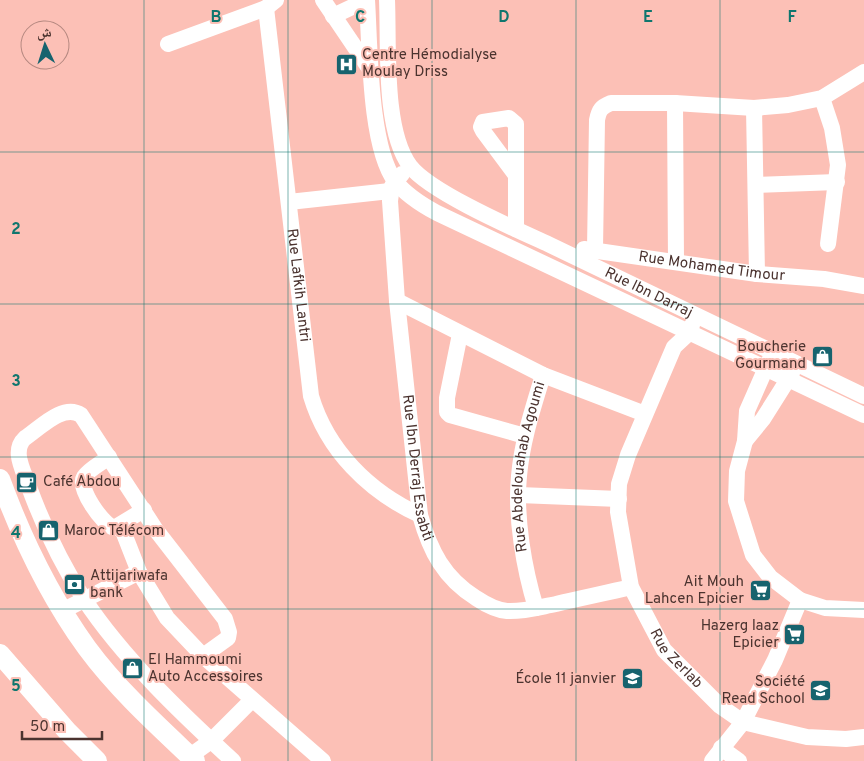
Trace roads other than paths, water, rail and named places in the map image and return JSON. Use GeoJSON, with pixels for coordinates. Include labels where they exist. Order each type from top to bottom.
{"type":"FeatureCollection","features":[{"type":"Feature","properties":{"kind":"main road"},"geometry":{"type":"LineString","coordinates":[[0,479],[32,557],[62,611],[88,650],[154,724],[192,759]]}},
{"type":"Feature","properties":{"kind":"main road"},"geometry":{"type":"LineString","coordinates":[[0,654],[67,731],[97,761]]}},
{"type":"Feature","properties":{"kind":"street"},"geometry":{"type":"LineString","coordinates":[[323,0],[371,71]]}},
{"type":"Feature","properties":{"kind":"street"},"geometry":{"type":"LineString","coordinates":[[333,16],[367,0],[371,71],[379,144],[392,186]]}},
{"type":"Feature","properties":{"kind":"street"},"geometry":{"type":"LineString","coordinates":[[289,202],[392,186],[411,167],[398,142],[394,127],[390,88],[387,0]]}},
{"type":"Feature","properties":{"kind":"street"},"geometry":{"type":"LineString","coordinates":[[168,44],[271,4]]}},
{"type":"Feature","properties":{"kind":"street","name":"Rue Lafkih Lantri"},"geometry":{"type":"LineString","coordinates":[[271,4],[289,202],[311,396],[317,416],[330,440],[348,462],[396,504],[420,516]]}},
{"type":"Feature","properties":{"kind":"street"},"geometry":{"type":"LineString","coordinates":[[594,249],[598,111],[611,103],[675,103],[754,108],[822,98],[864,72]]}},
{"type":"Feature","properties":{"kind":"street"},"geometry":{"type":"LineString","coordinates":[[822,98],[837,150],[837,182],[828,244]]}},
{"type":"Feature","properties":{"kind":"street"},"geometry":{"type":"LineString","coordinates":[[675,103],[676,261]]}},
{"type":"Feature","properties":{"kind":"street"},"geometry":{"type":"LineString","coordinates":[[754,108],[758,274]]}},
{"type":"Feature","properties":{"kind":"street","name":"Rue Ibn Darraj"},"geometry":{"type":"LineString","coordinates":[[411,167],[435,187],[516,229],[864,396]]}},
{"type":"Feature","properties":{"kind":"street"},"geometry":{"type":"LineString","coordinates":[[515,174],[516,229]]}},
{"type":"Feature","properties":{"kind":"street"},"geometry":{"type":"LineString","coordinates":[[757,185],[837,182]]}},
{"type":"Feature","properties":{"kind":"street","name":"Rue Ibn Darraj"},"geometry":{"type":"LineString","coordinates":[[392,186],[437,213],[688,334],[864,416]]}},
{"type":"Feature","properties":{"kind":"street","name":"Rue Ibn Derraj Essabti"},"geometry":{"type":"LineString","coordinates":[[392,186],[397,301],[420,516],[427,541],[438,564],[452,581],[468,594],[487,606],[506,611],[536,608],[630,587]]}},
{"type":"Feature","properties":{"kind":"street","name":"Rue Mohamed Timour"},"geometry":{"type":"LineString","coordinates":[[560,250],[567,248],[594,249],[758,274],[824,279],[864,286]]}},
{"type":"Feature","properties":{"kind":"street"},"geometry":{"type":"LineString","coordinates":[[550,267],[560,250]]}},
{"type":"Feature","properties":{"kind":"street"},"geometry":{"type":"LineString","coordinates":[[610,296],[620,279],[628,254]]}},
{"type":"Feature","properties":{"kind":"street"},"geometry":{"type":"LineString","coordinates":[[397,301],[543,375]]}},
{"type":"Feature","properties":{"kind":"street"},"geometry":{"type":"LineString","coordinates":[[672,326],[681,308]]}},
{"type":"Feature","properties":{"kind":"street","name":"Rue ZerIab"},"geometry":{"type":"LineString","coordinates":[[697,315],[688,334],[674,347],[644,414],[619,484],[621,542],[630,587],[664,650],[720,706],[743,722],[807,737],[846,740],[864,737]]}},
{"type":"Feature","properties":{"kind":"street","name":"Rue ZerIab"},"geometry":{"type":"LineString","coordinates":[[672,326],[674,347]]}},
{"type":"Feature","properties":{"kind":"street"},"geometry":{"type":"LineString","coordinates":[[460,334],[447,398],[447,412],[450,415],[526,436]]}},
{"type":"Feature","properties":{"kind":"street"},"geometry":{"type":"LineString","coordinates":[[773,353],[748,411],[745,441],[736,471],[736,501],[742,525],[754,555],[770,577],[800,600],[825,608],[864,610]]}},
{"type":"Feature","properties":{"kind":"street"},"geometry":{"type":"LineString","coordinates":[[745,441],[797,364]]}},
{"type":"Feature","properties":{"kind":"street","name":"Rue Abdelouahab Agoumi"},"geometry":{"type":"LineString","coordinates":[[536,608],[523,553],[519,477],[526,436],[543,375],[644,414]]}},
{"type":"Feature","properties":{"kind":"street"},"geometry":{"type":"LineString","coordinates":[[203,656],[228,638],[228,627],[144,510],[81,415],[76,412],[62,412],[20,442],[18,449],[18,456],[36,504],[60,555],[84,599],[147,676],[233,761]]}},
{"type":"Feature","properties":{"kind":"street"},"geometry":{"type":"LineString","coordinates":[[109,457],[84,476],[82,483],[83,490],[104,523],[114,528],[121,526],[144,510]]}},
{"type":"Feature","properties":{"kind":"street"},"geometry":{"type":"LineString","coordinates":[[519,495],[619,499]]}},
{"type":"Feature","properties":{"kind":"street"},"geometry":{"type":"LineString","coordinates":[[121,526],[139,572],[167,618],[203,656],[323,761]]}},
{"type":"Feature","properties":{"kind":"street"},"geometry":{"type":"LineString","coordinates":[[62,611],[139,572]]}},
{"type":"Feature","properties":{"kind":"street"},"geometry":{"type":"LineString","coordinates":[[739,761],[716,755],[743,722],[775,660],[800,600]]}},
{"type":"Feature","properties":{"kind":"street"},"geometry":{"type":"LineString","coordinates":[[192,759],[252,700]]}},
{"type":"Feature","properties":{"kind":"place","name":"Centre Hémodialyse Moulay Driss"},"geometry":{"type":"Point","coordinates":[346,64]}},
{"type":"Feature","properties":{"kind":"place","name":"Boucherie Gourmand"},"geometry":{"type":"Point","coordinates":[822,356]}},
{"type":"Feature","properties":{"kind":"place","name":"Café Abdou"},"geometry":{"type":"Point","coordinates":[27,482]}},
{"type":"Feature","properties":{"kind":"place","name":"Maroc Télécom"},"geometry":{"type":"Point","coordinates":[48,531]}},
{"type":"Feature","properties":{"kind":"place","name":"Attijariwafa bank"},"geometry":{"type":"Point","coordinates":[74,585]}},
{"type":"Feature","properties":{"kind":"place","name":"Ait Mouh Lahcen Epicier"},"geometry":{"type":"Point","coordinates":[760,591]}},
{"type":"Feature","properties":{"kind":"place","name":"Hazerg Iaaz Epicier"},"geometry":{"type":"Point","coordinates":[795,635]}},
{"type":"Feature","properties":{"kind":"place","name":"El Hammoumi Auto Accessoires"},"geometry":{"type":"Point","coordinates":[132,669]}},
{"type":"Feature","properties":{"kind":"place","name":"École 11 janvier"},"geometry":{"type":"Point","coordinates":[632,679]}},
{"type":"Feature","properties":{"kind":"place","name":"Société Read School"},"geometry":{"type":"Point","coordinates":[821,691]}}]}
